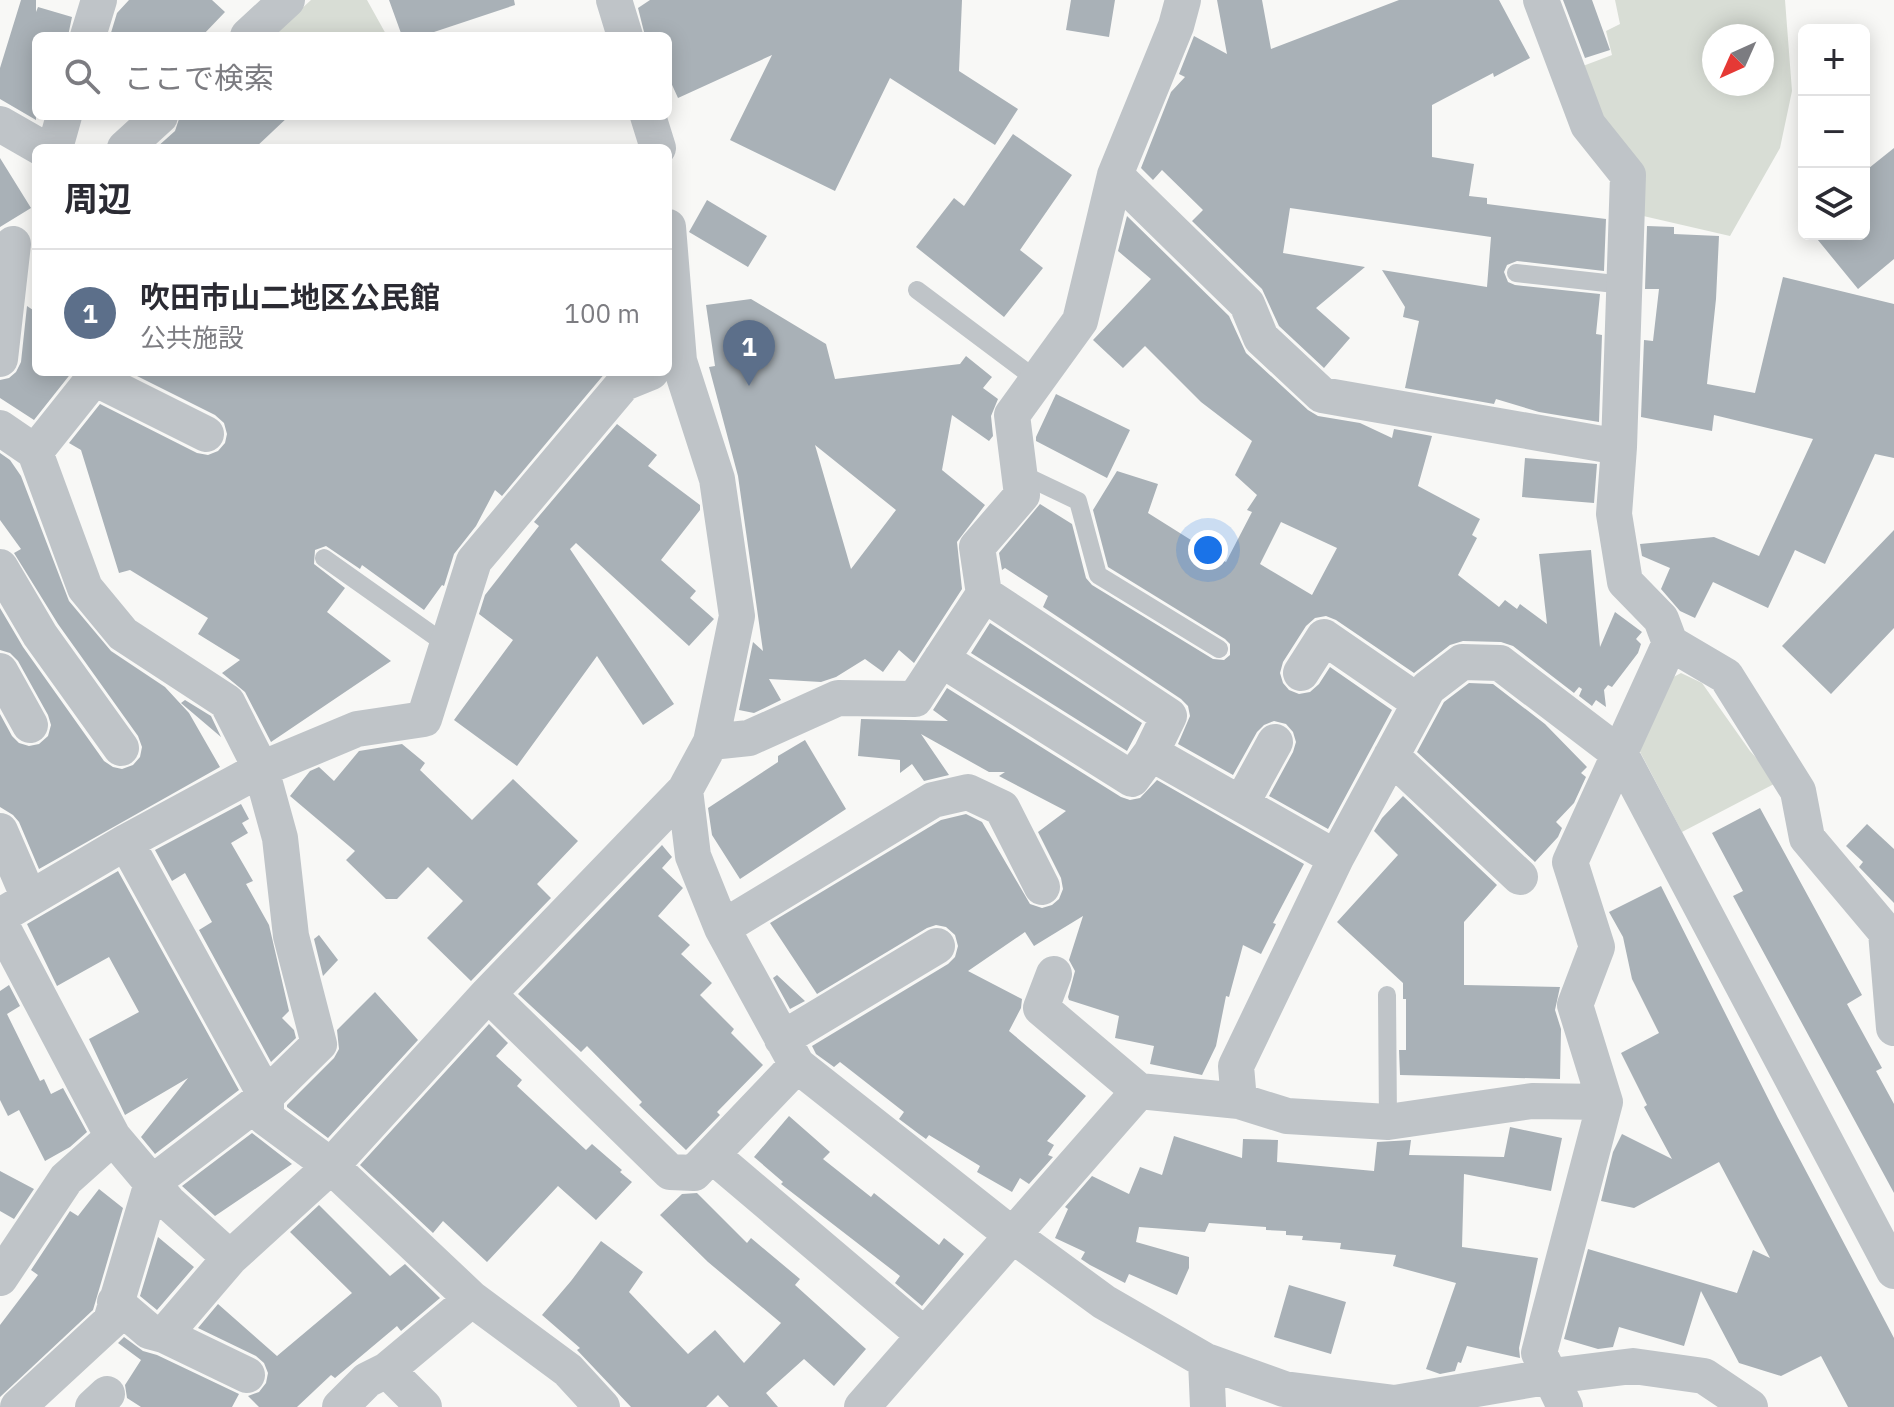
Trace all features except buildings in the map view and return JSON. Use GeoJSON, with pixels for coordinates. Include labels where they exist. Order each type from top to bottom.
{"type":"FeatureCollection","features":[{"type":"Feature","properties":{"kind":"street"},"geometry":{"type":"LineString","coordinates":[[89,32],[99,0]]}},
{"type":"Feature","properties":{"kind":"street"},"geometry":{"type":"LineString","coordinates":[[252,32],[287,0]]}},
{"type":"Feature","properties":{"kind":"street"},"geometry":{"type":"LineString","coordinates":[[614,0],[624,32]]}},
{"type":"Feature","properties":{"kind":"street"},"geometry":{"type":"LineString","coordinates":[[711,742],[749,738],[838,698],[915,699],[984,594],[977,547],[1022,495],[1012,415],[1080,321],[1115,175],[1176,26],[1183,0]]}},
{"type":"Feature","properties":{"kind":"street"},"geometry":{"type":"LineString","coordinates":[[1541,0],[1588,125],[1628,175],[1614,514],[1625,582],[1661,619],[1670,643],[1726,676],[1798,791],[1807,838],[1890,928],[1894,1028]]}},
{"type":"Feature","properties":{"kind":"street"},"geometry":{"type":"LineString","coordinates":[[56,144],[63,120]]}},
{"type":"Feature","properties":{"kind":"street"},"geometry":{"type":"LineString","coordinates":[[129,144],[156,120]]}},
{"type":"Feature","properties":{"kind":"street"},"geometry":{"type":"LineString","coordinates":[[649,120],[657,144]]}},
{"type":"Feature","properties":{"kind":"street"},"geometry":{"type":"LineString","coordinates":[[0,124],[35,144]]}},
{"type":"Feature","properties":{"kind":"street"},"geometry":{"type":"LineString","coordinates":[[1115,175],[1247,304],[1261,338],[1322,395],[1619,447]]}},
{"type":"Feature","properties":{"kind":"street"},"geometry":{"type":"LineString","coordinates":[[0,359],[16,239]]}},
{"type":"Feature","properties":{"kind":"street"},"geometry":{"type":"LineString","coordinates":[[0,831],[15,907],[261,769],[357,729],[424,719],[474,561],[624,383],[639,376]]}},
{"type":"Feature","properties":{"kind":"street"},"geometry":{"type":"LineString","coordinates":[[164,1335],[230,1258],[331,1166],[488,994],[685,790],[711,742],[737,616],[717,479],[671,376]]}},
{"type":"Feature","properties":{"kind":"street"},"geometry":{"type":"LineString","coordinates":[[35,452],[94,378],[206,434]]}},
{"type":"Feature","properties":{"kind":"street"},"geometry":{"type":"LineString","coordinates":[[0,428],[35,452],[85,588],[123,634],[227,702],[261,769],[280,838],[291,936],[319,1044],[266,1096],[152,1183],[111,1321],[18,1407]]}},
{"type":"Feature","properties":{"kind":"street"},"geometry":{"type":"LineString","coordinates":[[0,567],[40,635],[121,748]]}},
{"type":"Feature","properties":{"kind":"street"},"geometry":{"type":"LineString","coordinates":[[941,659],[1132,779],[1151,753],[1169,716],[984,594]]}},
{"type":"Feature","properties":{"kind":"street"},"geometry":{"type":"LineString","coordinates":[[1301,673],[1324,637],[1420,703]]}},
{"type":"Feature","properties":{"kind":"street"},"geometry":{"type":"LineString","coordinates":[[1559,1391],[1539,1353],[1605,1102],[1575,1005],[1597,947],[1570,862],[1670,643]]}},
{"type":"Feature","properties":{"kind":"street"},"geometry":{"type":"LineString","coordinates":[[1239,1101],[1236,1066],[1336,858],[1428,688],[1462,662],[1500,663],[1621,755],[1894,1271]]}},
{"type":"Feature","properties":{"kind":"street"},"geometry":{"type":"LineString","coordinates":[[0,671],[30,725]]}},
{"type":"Feature","properties":{"kind":"street"},"geometry":{"type":"LineString","coordinates":[[1241,804],[1275,742]]}},
{"type":"Feature","properties":{"kind":"street"},"geometry":{"type":"LineString","coordinates":[[1151,753],[1336,858]]}},
{"type":"Feature","properties":{"kind":"street"},"geometry":{"type":"LineString","coordinates":[[1391,756],[1520,877]]}},
{"type":"Feature","properties":{"kind":"street"},"geometry":{"type":"LineString","coordinates":[[685,790],[693,856],[722,928],[790,1052],[1011,1234],[1104,1302],[1206,1361],[1284,1389],[1395,1403],[1424,1403],[1559,1391],[1633,1366],[1704,1376],[1750,1407]]}},
{"type":"Feature","properties":{"kind":"street"},"geometry":{"type":"LineString","coordinates":[[722,928],[933,800],[968,792],[1002,808],[1042,887]]}},
{"type":"Feature","properties":{"kind":"street"},"geometry":{"type":"LineString","coordinates":[[126,842],[266,1096],[266,1118],[331,1166],[472,1299],[568,1370],[602,1407]]}},
{"type":"Feature","properties":{"kind":"street"},"geometry":{"type":"LineString","coordinates":[[0,923],[113,1137],[168,1202],[230,1258]]}},
{"type":"Feature","properties":{"kind":"street"},"geometry":{"type":"LineString","coordinates":[[488,994],[670,1172],[694,1173],[713,1156],[790,1052],[937,946]]}},
{"type":"Feature","properties":{"kind":"street"},"geometry":{"type":"LineString","coordinates":[[1054,974],[1041,1008],[1139,1091],[1239,1101],[1287,1116],[1388,1122],[1532,1101],[1605,1102]]}},
{"type":"Feature","properties":{"kind":"street"},"geometry":{"type":"LineString","coordinates":[[862,1407],[1139,1091]]}},
{"type":"Feature","properties":{"kind":"street"},"geometry":{"type":"LineString","coordinates":[[0,1278],[66,1179],[113,1137]]}},
{"type":"Feature","properties":{"kind":"street"},"geometry":{"type":"LineString","coordinates":[[713,1156],[924,1335]]}},
{"type":"Feature","properties":{"kind":"street"},"geometry":{"type":"LineString","coordinates":[[340,1407],[367,1380],[387,1370],[472,1299]]}},
{"type":"Feature","properties":{"kind":"street"},"geometry":{"type":"LineString","coordinates":[[115,1302],[149,1331],[164,1335],[247,1375]]}},
{"type":"Feature","properties":{"kind":"street"},"geometry":{"type":"LineString","coordinates":[[1206,1361],[1208,1407]]}},
{"type":"Feature","properties":{"kind":"street"},"geometry":{"type":"LineString","coordinates":[[387,1370],[424,1407]]}},
{"type":"Feature","properties":{"kind":"lane"},"geometry":{"type":"LineString","coordinates":[[1516,273],[1624,285]]}},
{"type":"Feature","properties":{"kind":"lane"},"geometry":{"type":"LineString","coordinates":[[917,290],[1037,380]]}},
{"type":"Feature","properties":{"kind":"lane"},"geometry":{"type":"LineString","coordinates":[[1019,473],[1078,501],[1098,575],[1219,649]]}},
{"type":"Feature","properties":{"kind":"lane"},"geometry":{"type":"LineString","coordinates":[[324,558],[447,645]]}},
{"type":"Feature","properties":{"kind":"lane"},"geometry":{"type":"LineString","coordinates":[[1387,995],[1388,1122]]}},
{"type":"Feature","properties":{"kind":"shaded area"},"geometry":{"type":"Polygon","coordinates":[[[311,0],[367,0],[385,32],[276,32],[311,0]]]}},
{"type":"Feature","properties":{"kind":"shaded area"},"geometry":{"type":"Polygon","coordinates":[[[1615,0],[1785,0],[1792,91],[1780,148],[1730,236],[1639,215],[1575,69],[1612,55],[1606,31],[1620,24],[1615,0]]]}},
{"type":"Feature","properties":{"kind":"shaded area"},"geometry":{"type":"Polygon","coordinates":[[[1681,673],[1702,683],[1750,751],[1768,771],[1774,784],[1682,832],[1638,748],[1664,682],[1681,673]]]}},
{"type":"Feature","properties":{"kind":"place","name":"吹田市山二地区公民館"},"geometry":{"type":"Point","coordinates":[749,386]}}]}
